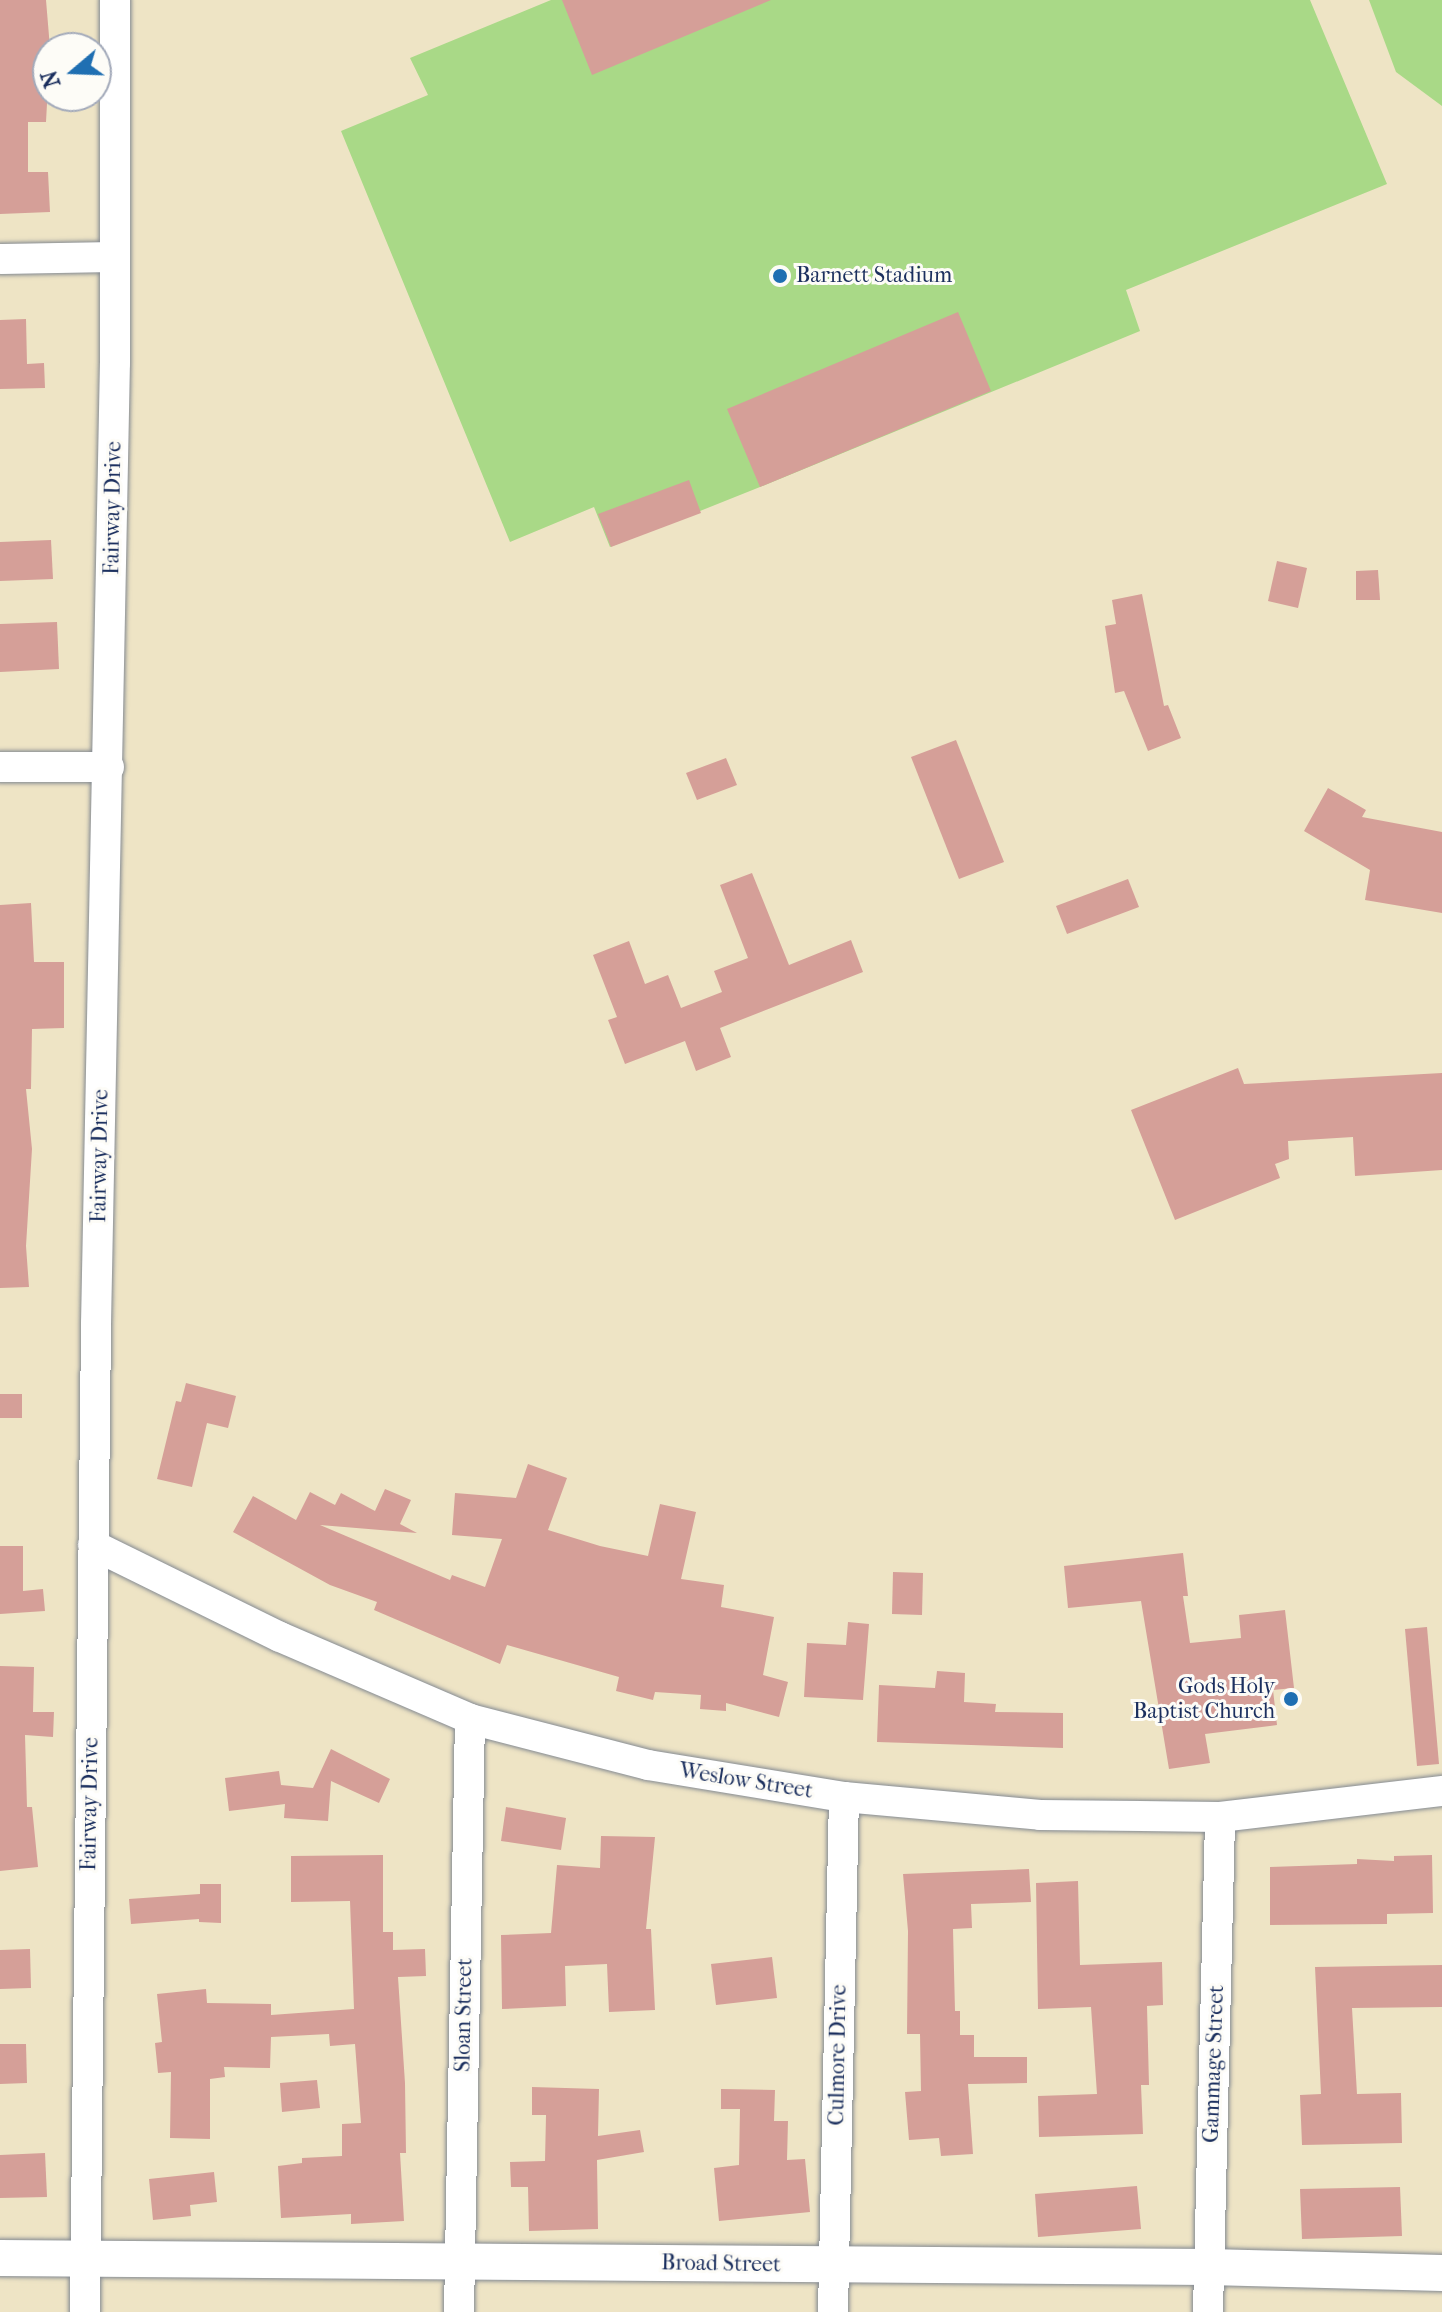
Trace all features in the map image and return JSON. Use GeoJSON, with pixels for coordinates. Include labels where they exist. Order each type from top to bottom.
{"type":"FeatureCollection","features":[{"type":"Feature","properties":{"kind":"street","name":"Fairway Drive"},"geometry":{"type":"LineString","coordinates":[[85,2312],[93,1545],[109,767],[115,0]]}},
{"type":"Feature","properties":{"kind":"street"},"geometry":{"type":"LineString","coordinates":[[0,259],[113,257]]}},
{"type":"Feature","properties":{"kind":"street"},"geometry":{"type":"LineString","coordinates":[[0,767],[109,767]]}},
{"type":"Feature","properties":{"kind":"street","name":"Weslow Street"},"geometry":{"type":"LineString","coordinates":[[93,1545],[280,1637],[470,1719],[648,1765],[844,1797],[1040,1815],[1220,1817],[1442,1791]]}},
{"type":"Feature","properties":{"kind":"street","name":"Sloan Street"},"geometry":{"type":"LineString","coordinates":[[459,2312],[470,1719]]}},
{"type":"Feature","properties":{"kind":"street","name":"Culmore Drive"},"geometry":{"type":"LineString","coordinates":[[833,2312],[844,1797]]}},
{"type":"Feature","properties":{"kind":"street","name":"Gammage Street"},"geometry":{"type":"LineString","coordinates":[[1208,2312],[1220,1817]]}},
{"type":"Feature","properties":{"kind":"street","name":"Broad Street"},"geometry":{"type":"LineString","coordinates":[[0,2258],[1209,2267],[1442,2273]]}},
{"type":"Feature","properties":{"kind":"green space","name":"Barnett Stadium"},"geometry":{"type":"Polygon","coordinates":[[[551,0],[1310,0],[1387,184],[1126,290],[1140,331],[760,487],[610,547],[594,507],[510,542],[341,131],[428,95],[410,58],[551,0]]]}},
{"type":"Feature","properties":{"kind":"green space"},"geometry":{"type":"Polygon","coordinates":[[[1369,0],[1442,0],[1442,106],[1396,72],[1369,0]]]}},
{"type":"Feature","properties":{"kind":"building"},"geometry":{"type":"Polygon","coordinates":[[[0,0],[46,0],[49,32],[32,32],[32,112],[47,112],[46,122],[28,122],[28,172],[48,172],[50,212],[0,214],[0,0]]]}},
{"type":"Feature","properties":{"kind":"building"},"geometry":{"type":"Polygon","coordinates":[[[562,0],[771,0],[592,75],[562,0]]]}},
{"type":"Feature","properties":{"kind":"building"},"geometry":{"type":"Polygon","coordinates":[[[958,312],[991,391],[760,487],[727,409],[958,312]]]}},
{"type":"Feature","properties":{"kind":"building"},"geometry":{"type":"Polygon","coordinates":[[[26,319],[27,364],[44,363],[45,388],[0,389],[0,320],[26,319]]]}},
{"type":"Feature","properties":{"kind":"building"},"geometry":{"type":"Polygon","coordinates":[[[689,480],[701,513],[611,547],[598,514],[689,480]]]}},
{"type":"Feature","properties":{"kind":"building"},"geometry":{"type":"Polygon","coordinates":[[[51,540],[53,579],[0,581],[0,542],[51,540]]]}},
{"type":"Feature","properties":{"kind":"building"},"geometry":{"type":"Polygon","coordinates":[[[1277,561],[1307,568],[1298,608],[1268,601],[1277,561]]]}},
{"type":"Feature","properties":{"kind":"building"},"geometry":{"type":"Polygon","coordinates":[[[1378,570],[1380,600],[1356,600],[1356,571],[1378,570]]]}},
{"type":"Feature","properties":{"kind":"building"},"geometry":{"type":"Polygon","coordinates":[[[1142,594],[1164,706],[1168,705],[1181,738],[1148,751],[1124,691],[1115,693],[1105,626],[1116,624],[1112,600],[1142,594]]]}},
{"type":"Feature","properties":{"kind":"building"},"geometry":{"type":"Polygon","coordinates":[[[57,622],[59,669],[0,672],[0,624],[57,622]]]}},
{"type":"Feature","properties":{"kind":"building"},"geometry":{"type":"Polygon","coordinates":[[[956,740],[1004,862],[959,879],[911,757],[956,740]]]}},
{"type":"Feature","properties":{"kind":"building"},"geometry":{"type":"Polygon","coordinates":[[[726,758],[737,785],[697,800],[686,773],[726,758]]]}},
{"type":"Feature","properties":{"kind":"building"},"geometry":{"type":"Polygon","coordinates":[[[1328,788],[1366,810],[1362,817],[1442,832],[1442,913],[1365,900],[1370,870],[1304,831],[1328,788]]]}},
{"type":"Feature","properties":{"kind":"building"},"geometry":{"type":"Polygon","coordinates":[[[752,873],[789,965],[851,940],[863,972],[720,1028],[731,1057],[696,1071],[685,1041],[625,1064],[608,1020],[617,1017],[593,955],[629,941],[645,984],[668,975],[681,1008],[722,992],[714,971],[748,958],[720,885],[752,873]]]}},
{"type":"Feature","properties":{"kind":"building"},"geometry":{"type":"Polygon","coordinates":[[[1128,879],[1139,907],[1067,934],[1056,906],[1128,879]]]}},
{"type":"Feature","properties":{"kind":"building"},"geometry":{"type":"Polygon","coordinates":[[[31,903],[34,962],[64,962],[64,1028],[32,1029],[31,1089],[26,1089],[32,1149],[26,1246],[29,1287],[0,1288],[0,905],[31,903]]]}},
{"type":"Feature","properties":{"kind":"building"},"geometry":{"type":"Polygon","coordinates":[[[1238,1068],[1244,1084],[1442,1073],[1442,1170],[1355,1176],[1353,1137],[1288,1141],[1289,1159],[1275,1164],[1280,1178],[1175,1220],[1131,1110],[1238,1068]]]}},
{"type":"Feature","properties":{"kind":"building"},"geometry":{"type":"Polygon","coordinates":[[[186,1383],[236,1396],[228,1428],[207,1423],[192,1487],[157,1479],[176,1401],[181,1402],[186,1383]]]}},
{"type":"Feature","properties":{"kind":"building"},"geometry":{"type":"Polygon","coordinates":[[[0,1394],[22,1394],[22,1418],[0,1418],[0,1394]]]}},
{"type":"Feature","properties":{"kind":"building"},"geometry":{"type":"Polygon","coordinates":[[[528,1464],[567,1478],[548,1530],[600,1546],[648,1556],[660,1504],[696,1512],[681,1579],[724,1585],[721,1607],[774,1617],[763,1675],[788,1682],[779,1717],[726,1703],[726,1711],[700,1709],[701,1695],[655,1692],[653,1700],[616,1691],[619,1677],[507,1645],[500,1664],[374,1610],[377,1602],[330,1585],[233,1532],[253,1496],[296,1520],[310,1492],[335,1505],[341,1493],[375,1511],[385,1489],[411,1500],[400,1524],[417,1533],[320,1525],[450,1580],[452,1575],[485,1587],[502,1539],[452,1535],[455,1493],[516,1498],[528,1464]]]}},
{"type":"Feature","properties":{"kind":"building"},"geometry":{"type":"Polygon","coordinates":[[[0,1546],[23,1546],[23,1591],[43,1589],[45,1611],[0,1614],[0,1546]]]}},
{"type":"Feature","properties":{"kind":"building"},"geometry":{"type":"Polygon","coordinates":[[[1183,1553],[1188,1596],[1183,1596],[1190,1643],[1241,1638],[1239,1615],[1285,1610],[1294,1688],[1273,1690],[1277,1725],[1205,1734],[1210,1763],[1169,1769],[1141,1601],[1068,1608],[1064,1566],[1183,1553]]]}},
{"type":"Feature","properties":{"kind":"building"},"geometry":{"type":"Polygon","coordinates":[[[893,1572],[923,1573],[922,1615],[892,1614],[893,1572]]]}},
{"type":"Feature","properties":{"kind":"building"},"geometry":{"type":"Polygon","coordinates":[[[848,1622],[869,1624],[863,1700],[804,1697],[807,1643],[846,1645],[848,1622]]]}},
{"type":"Feature","properties":{"kind":"building"},"geometry":{"type":"Polygon","coordinates":[[[1427,1627],[1439,1764],[1417,1766],[1405,1629],[1427,1627]]]}},
{"type":"Feature","properties":{"kind":"building"},"geometry":{"type":"Polygon","coordinates":[[[0,1666],[34,1667],[33,1712],[54,1712],[53,1737],[25,1735],[27,1807],[32,1807],[38,1867],[0,1871],[0,1666]]]}},
{"type":"Feature","properties":{"kind":"building"},"geometry":{"type":"Polygon","coordinates":[[[937,1671],[965,1673],[964,1702],[996,1704],[995,1712],[1063,1713],[1063,1748],[877,1742],[879,1685],[935,1688],[937,1671]]]}},
{"type":"Feature","properties":{"kind":"building"},"geometry":{"type":"Polygon","coordinates":[[[331,1749],[390,1779],[379,1803],[331,1781],[328,1821],[284,1818],[285,1804],[229,1811],[225,1778],[279,1771],[281,1785],[313,1788],[331,1749]]]}},
{"type":"Feature","properties":{"kind":"building"},"geometry":{"type":"Polygon","coordinates":[[[506,1807],[566,1818],[561,1850],[501,1841],[506,1807]]]}},
{"type":"Feature","properties":{"kind":"building"},"geometry":{"type":"Polygon","coordinates":[[[601,1836],[655,1837],[646,1929],[651,1929],[655,2010],[609,2012],[607,1964],[565,1966],[566,2006],[502,2009],[501,1935],[551,1933],[557,1865],[600,1868],[601,1836]]]}},
{"type":"Feature","properties":{"kind":"building"},"geometry":{"type":"Polygon","coordinates":[[[383,1855],[383,1932],[393,1932],[393,1950],[425,1949],[426,1976],[398,1977],[405,2083],[406,2153],[400,2153],[404,2221],[351,2224],[351,2214],[281,2218],[278,2166],[302,2163],[302,2158],[342,2156],[342,2124],[361,2123],[355,2044],[330,2046],[329,2034],[271,2037],[270,2068],[224,2067],[225,2077],[210,2079],[210,2139],[170,2138],[171,2072],[158,2073],[155,2043],[162,2042],[157,1994],[206,1989],[207,2003],[271,2004],[271,2015],[354,2009],[350,1901],[291,1902],[291,1856],[383,1855]]]}},
{"type":"Feature","properties":{"kind":"building"},"geometry":{"type":"Polygon","coordinates":[[[1432,1855],[1433,1913],[1387,1914],[1387,1924],[1270,1925],[1270,1867],[1357,1864],[1357,1859],[1394,1861],[1394,1856],[1432,1855]]]}},
{"type":"Feature","properties":{"kind":"building"},"geometry":{"type":"Polygon","coordinates":[[[1029,1869],[1031,1902],[971,1904],[972,1928],[953,1929],[955,2011],[960,2011],[960,2035],[974,2035],[974,2057],[1027,2057],[1027,2083],[968,2084],[973,2154],[941,2156],[939,2138],[909,2140],[905,2092],[921,2091],[920,2034],[907,2034],[908,1931],[903,1874],[1029,1869]]]}},
{"type":"Feature","properties":{"kind":"building"},"geometry":{"type":"Polygon","coordinates":[[[1078,1881],[1080,1965],[1162,1962],[1163,2005],[1147,2006],[1149,2085],[1141,2085],[1143,2134],[1039,2137],[1038,2096],[1097,2094],[1091,2007],[1038,2009],[1036,1883],[1078,1881]]]}},
{"type":"Feature","properties":{"kind":"building"},"geometry":{"type":"Polygon","coordinates":[[[200,1884],[221,1884],[221,1923],[199,1922],[199,1919],[131,1924],[129,1899],[200,1894],[200,1884]]]}},
{"type":"Feature","properties":{"kind":"building"},"geometry":{"type":"Polygon","coordinates":[[[30,1949],[31,1988],[0,1989],[0,1950],[30,1949]]]}},
{"type":"Feature","properties":{"kind":"building"},"geometry":{"type":"Polygon","coordinates":[[[772,1957],[777,1998],[716,2005],[711,1964],[772,1957]]]}},
{"type":"Feature","properties":{"kind":"building"},"geometry":{"type":"Polygon","coordinates":[[[1442,1965],[1442,2007],[1352,2008],[1357,2094],[1401,2093],[1402,2143],[1302,2145],[1300,2095],[1321,2094],[1315,1967],[1442,1965]]]}},
{"type":"Feature","properties":{"kind":"building"},"geometry":{"type":"Polygon","coordinates":[[[0,2044],[26,2044],[27,2083],[0,2084],[0,2044]]]}},
{"type":"Feature","properties":{"kind":"building"},"geometry":{"type":"Polygon","coordinates":[[[317,2080],[320,2108],[282,2112],[280,2083],[317,2080]]]}},
{"type":"Feature","properties":{"kind":"building"},"geometry":{"type":"Polygon","coordinates":[[[532,2087],[599,2089],[598,2136],[640,2130],[644,2152],[597,2160],[598,2229],[529,2231],[528,2187],[511,2187],[510,2162],[545,2161],[546,2115],[532,2115],[532,2087]]]}},
{"type":"Feature","properties":{"kind":"building"},"geometry":{"type":"Polygon","coordinates":[[[721,2089],[775,2090],[774,2121],[788,2121],[787,2160],[805,2159],[810,2212],[719,2221],[714,2168],[739,2165],[740,2109],[721,2109],[721,2089]]]}},
{"type":"Feature","properties":{"kind":"building"},"geometry":{"type":"Polygon","coordinates":[[[45,2153],[47,2197],[0,2198],[0,2155],[45,2153]]]}},
{"type":"Feature","properties":{"kind":"building"},"geometry":{"type":"Polygon","coordinates":[[[214,2172],[217,2202],[190,2205],[191,2216],[153,2220],[149,2179],[214,2172]]]}},
{"type":"Feature","properties":{"kind":"building"},"geometry":{"type":"Polygon","coordinates":[[[1137,2186],[1141,2229],[1038,2237],[1035,2194],[1137,2186]]]}},
{"type":"Feature","properties":{"kind":"building"},"geometry":{"type":"Polygon","coordinates":[[[1400,2187],[1402,2236],[1302,2239],[1300,2189],[1400,2187]]]}},
{"type":"Feature","properties":{"kind":"place","name":"Barnett Stadium"},"geometry":{"type":"Point","coordinates":[780,276]}},
{"type":"Feature","properties":{"kind":"place","name":"Gods Holy Baptist Church"},"geometry":{"type":"Point","coordinates":[1291,1699]}}]}
